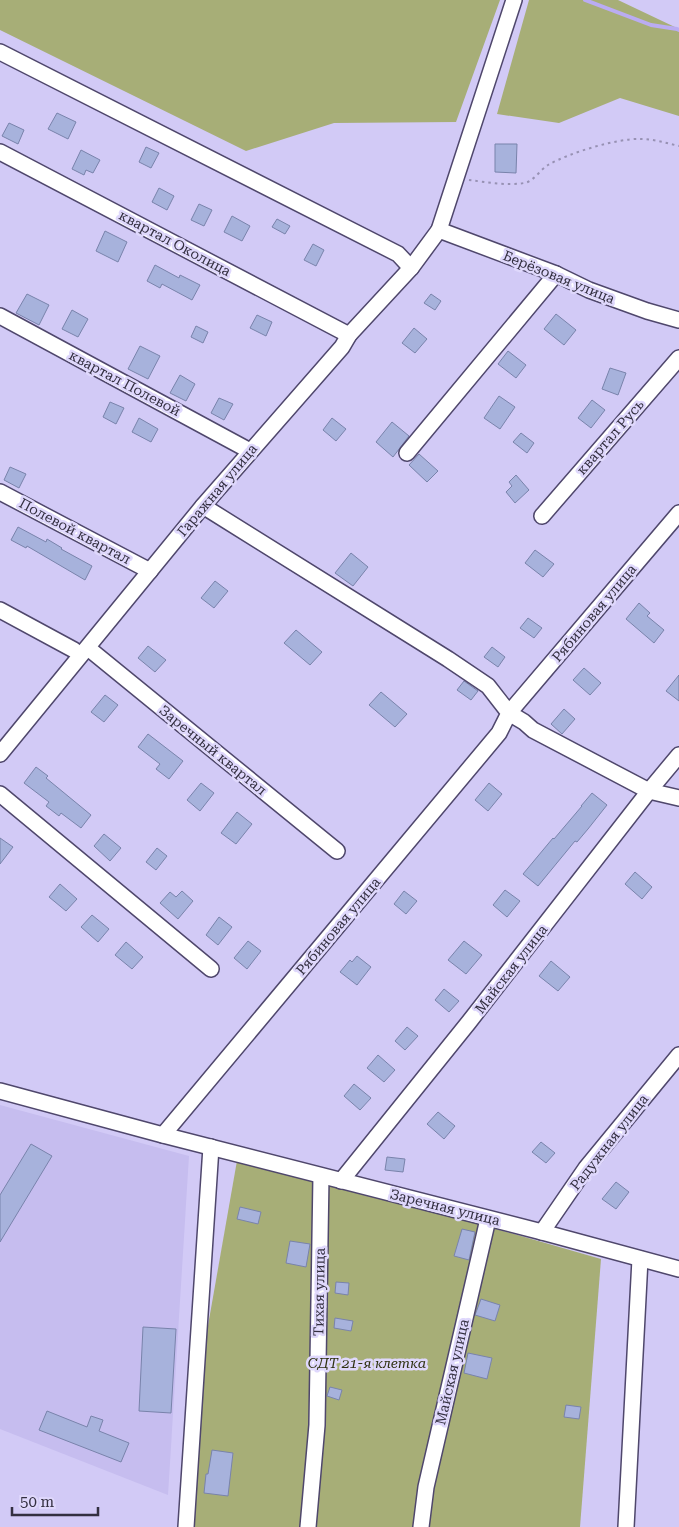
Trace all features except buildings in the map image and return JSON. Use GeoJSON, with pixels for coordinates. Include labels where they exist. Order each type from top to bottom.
{"type":"FeatureCollection","features":[{"type":"Feature","properties":{"kind":"street","name":"Гаражная улица"},"geometry":{"type":"LineString","coordinates":[[0,754],[81,649],[150,571],[203,506],[342,346],[349,335],[411,268],[439,230],[514,0]]}},
{"type":"Feature","properties":{"kind":"street"},"geometry":{"type":"LineString","coordinates":[[0,52],[398,254],[411,268]]}},
{"type":"Feature","properties":{"kind":"street","name":"квартал Околица"},"geometry":{"type":"LineString","coordinates":[[0,152],[349,335]]}},
{"type":"Feature","properties":{"kind":"street","name":"Берёзовая улица"},"geometry":{"type":"LineString","coordinates":[[439,230],[556,274],[589,290],[647,311],[679,320]]}},
{"type":"Feature","properties":{"kind":"street"},"geometry":{"type":"LineString","coordinates":[[407,453],[556,274]]}},
{"type":"Feature","properties":{"kind":"street","name":"квартал Полевой"},"geometry":{"type":"LineString","coordinates":[[0,316],[250,451]]}},
{"type":"Feature","properties":{"kind":"street","name":"квартал Русь"},"geometry":{"type":"LineString","coordinates":[[542,516],[679,358]]}},
{"type":"Feature","properties":{"kind":"street","name":"Полевой квартал"},"geometry":{"type":"LineString","coordinates":[[0,492],[150,571]]}},
{"type":"Feature","properties":{"kind":"street"},"geometry":{"type":"LineString","coordinates":[[203,506],[488,686],[509,713],[533,730],[649,791],[679,798]]}},
{"type":"Feature","properties":{"kind":"street","name":"Рябиновая улица"},"geometry":{"type":"LineString","coordinates":[[163,1135],[499,732],[509,713],[679,513]]}},
{"type":"Feature","properties":{"kind":"street"},"geometry":{"type":"LineString","coordinates":[[0,610],[81,649]]}},
{"type":"Feature","properties":{"kind":"street","name":"Заречный квартал"},"geometry":{"type":"LineString","coordinates":[[81,649],[337,851]]}},
{"type":"Feature","properties":{"kind":"street","name":"Майская улица"},"geometry":{"type":"LineString","coordinates":[[340,1180],[469,1022],[679,755]]}},
{"type":"Feature","properties":{"kind":"street"},"geometry":{"type":"LineString","coordinates":[[0,794],[211,969]]}},
{"type":"Feature","properties":{"kind":"street","name":"Радужная улица"},"geometry":{"type":"LineString","coordinates":[[542,1232],[586,1168],[679,1055]]}},
{"type":"Feature","properties":{"kind":"street","name":"Заречная улица"},"geometry":{"type":"LineString","coordinates":[[0,1091],[679,1269]]}},
{"type":"Feature","properties":{"kind":"street"},"geometry":{"type":"LineString","coordinates":[[186,1527],[211,1147]]}},
{"type":"Feature","properties":{"kind":"street","name":"Тихая улица"},"geometry":{"type":"LineString","coordinates":[[308,1527],[317,1425],[320,1176]]}},
{"type":"Feature","properties":{"kind":"street","name":"Майская улица"},"geometry":{"type":"LineString","coordinates":[[421,1527],[426,1487],[488,1219]]}},
{"type":"Feature","properties":{"kind":"street"},"geometry":{"type":"LineString","coordinates":[[626,1527],[640,1259]]}},
{"type":"Feature","properties":{"kind":"path"},"geometry":{"type":"LineString","coordinates":[[457,179],[510,184],[525,183],[548,165],[576,153],[602,145],[638,139],[679,146]]}},
{"type":"Feature","properties":{"kind":"shaded area"},"geometry":{"type":"Polygon","coordinates":[[[0,1105],[189,1156],[168,1495],[0,1429],[0,1105]]]}},
{"type":"Feature","properties":{"kind":"green space"},"geometry":{"type":"Polygon","coordinates":[[[0,0],[500,0],[456,122],[334,123],[246,151],[0,30],[0,0]]]}},
{"type":"Feature","properties":{"kind":"green space"},"geometry":{"type":"Polygon","coordinates":[[[529,0],[618,0],[679,29],[679,116],[620,98],[559,123],[497,114],[529,0]]]}},
{"type":"Feature","properties":{"kind":"green space","name":"СДТ 21-я клетка"},"geometry":{"type":"Polygon","coordinates":[[[238,1155],[601,1259],[580,1527],[193,1527],[203,1354],[238,1155]]]}},
{"type":"Feature","properties":{"kind":"waterway"},"geometry":{"type":"LineString","coordinates":[[585,0],[651,25],[679,30]]}}]}
